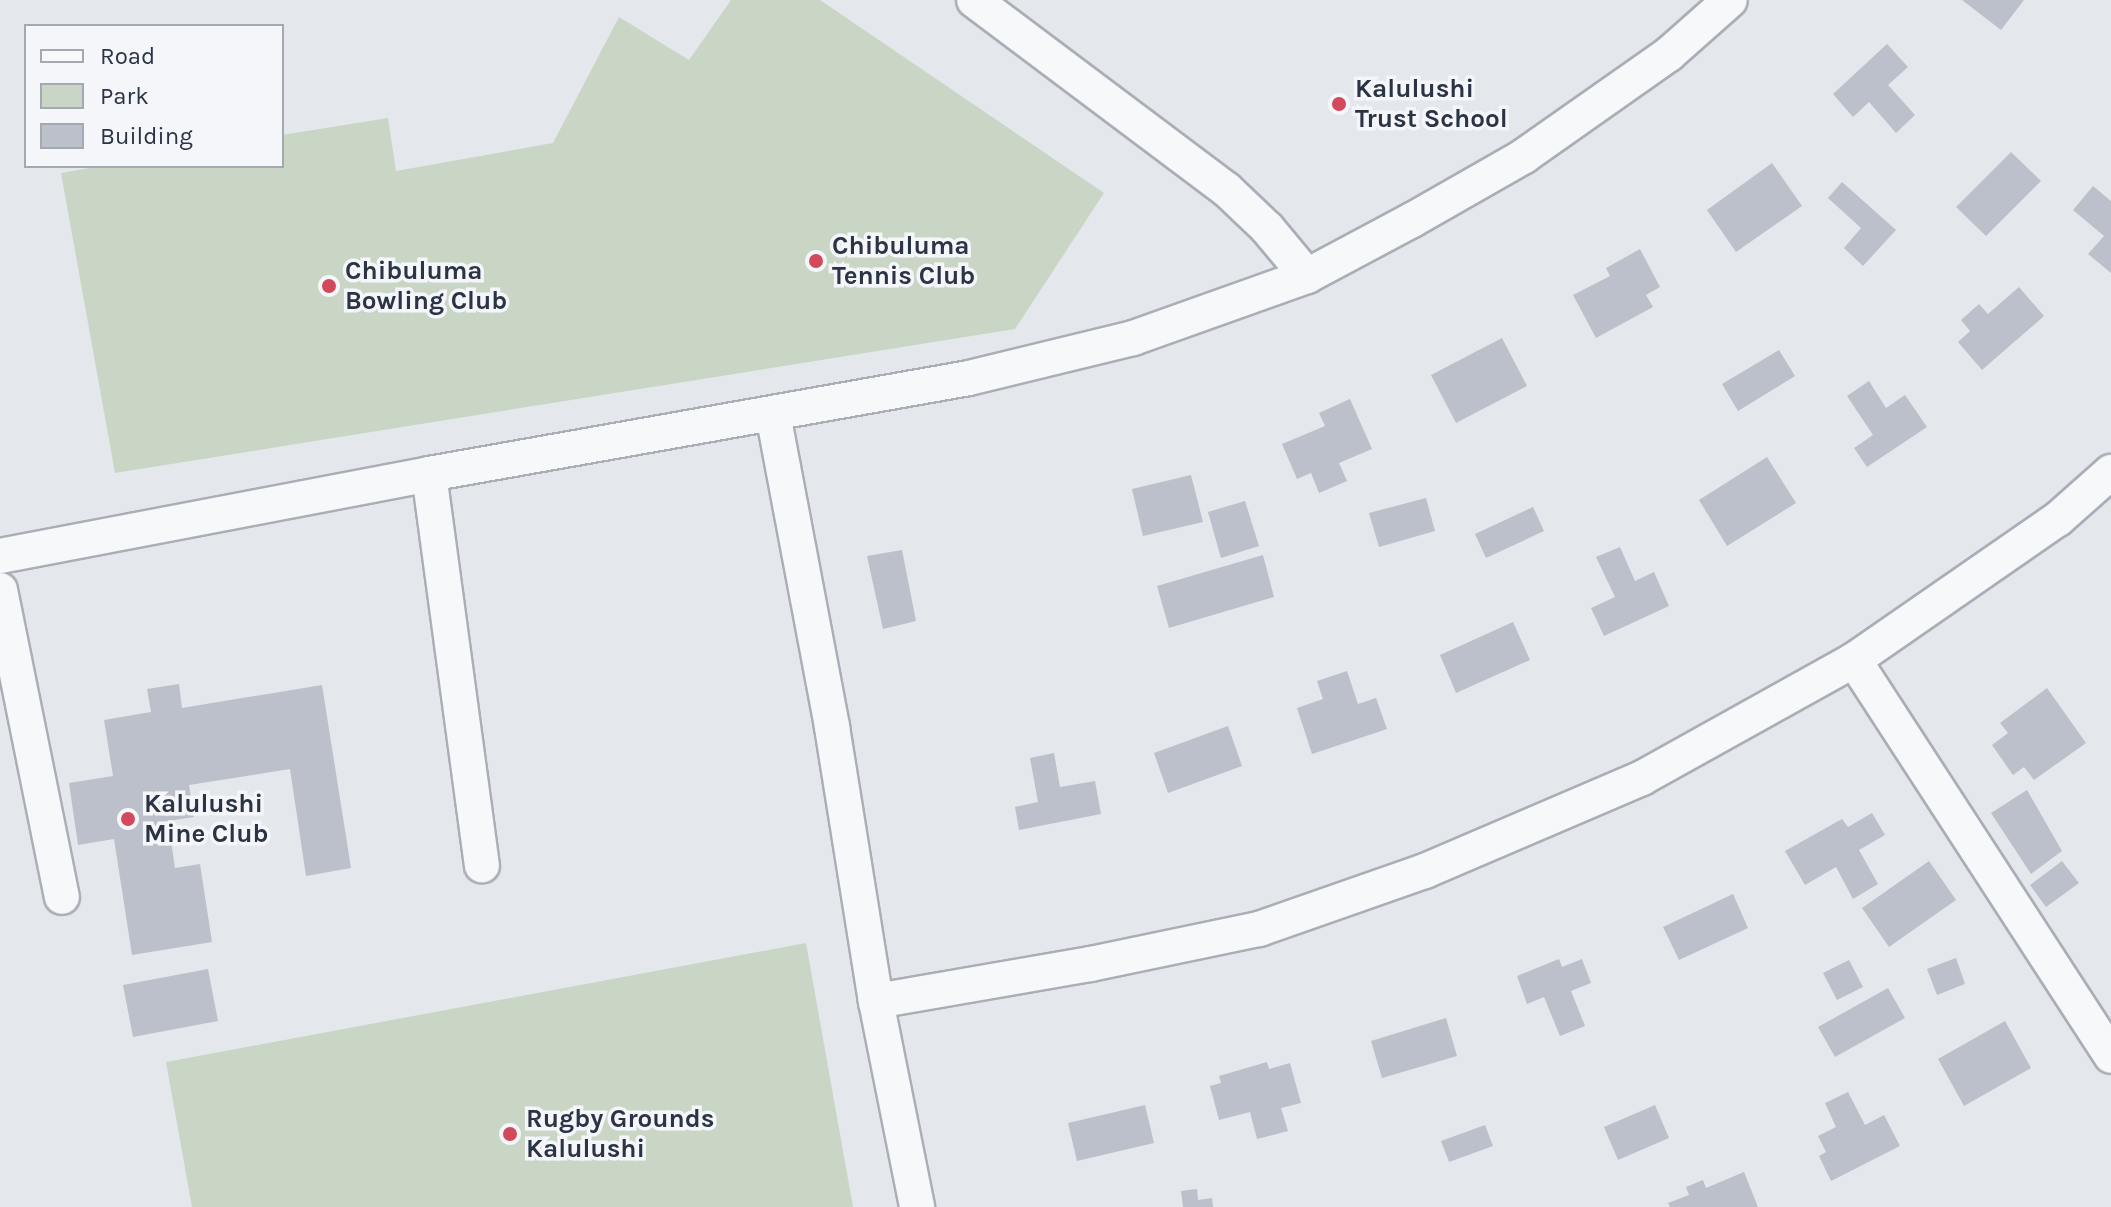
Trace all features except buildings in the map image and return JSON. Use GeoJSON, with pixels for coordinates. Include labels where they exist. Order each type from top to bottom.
{"type":"FeatureCollection","features":[{"type":"Feature","properties":{"kind":"street"},"geometry":{"type":"LineString","coordinates":[[974,0],[1226,189],[1267,228],[1307,276]]}},
{"type":"Feature","properties":{"kind":"street"},"geometry":{"type":"LineString","coordinates":[[0,556],[429,474],[969,378],[1133,338],[1307,276],[1524,156],[1669,54],[1730,0]]}},
{"type":"Feature","properties":{"kind":"street"},"geometry":{"type":"LineString","coordinates":[[773,414],[832,727],[876,1001],[917,1207]]}},
{"type":"Feature","properties":{"kind":"street"},"geometry":{"type":"LineString","coordinates":[[876,1001],[1091,964],[1259,929],[1425,871],[1642,778],[1854,660],[2058,519],[2111,472]]}},
{"type":"Feature","properties":{"kind":"street"},"geometry":{"type":"LineString","coordinates":[[429,474],[482,865]]}},
{"type":"Feature","properties":{"kind":"street"},"geometry":{"type":"LineString","coordinates":[[0,590],[62,897]]}},
{"type":"Feature","properties":{"kind":"street"},"geometry":{"type":"LineString","coordinates":[[1854,660],[2111,1056]]}},
{"type":"Feature","properties":{"kind":"green space"},"geometry":{"type":"Polygon","coordinates":[[[731,0],[820,0],[1104,193],[1015,329],[115,473],[61,173],[90,168],[284,168],[284,135],[388,118],[396,171],[553,143],[619,17],[689,60],[731,0]]]}},
{"type":"Feature","properties":{"kind":"green space","name":"Rugby Grounds Kalulushi"},"geometry":{"type":"Polygon","coordinates":[[[806,943],[853,1207],[192,1207],[166,1062],[806,943]]]}},
{"type":"Feature","properties":{"kind":"place","name":"Kalulushi Trust School"},"geometry":{"type":"Point","coordinates":[1339,104]}},
{"type":"Feature","properties":{"kind":"place","name":"Chibuluma Tennis Club"},"geometry":{"type":"Point","coordinates":[816,261]}},
{"type":"Feature","properties":{"kind":"place","name":"Chibuluma Bowling Club"},"geometry":{"type":"Point","coordinates":[329,286]}},
{"type":"Feature","properties":{"kind":"place","name":"Kalulushi Mine Club"},"geometry":{"type":"Point","coordinates":[128,819]}},
{"type":"Feature","properties":{"kind":"place","name":"Rugby Grounds Kalulushi"},"geometry":{"type":"Point","coordinates":[510,1134]}}]}
